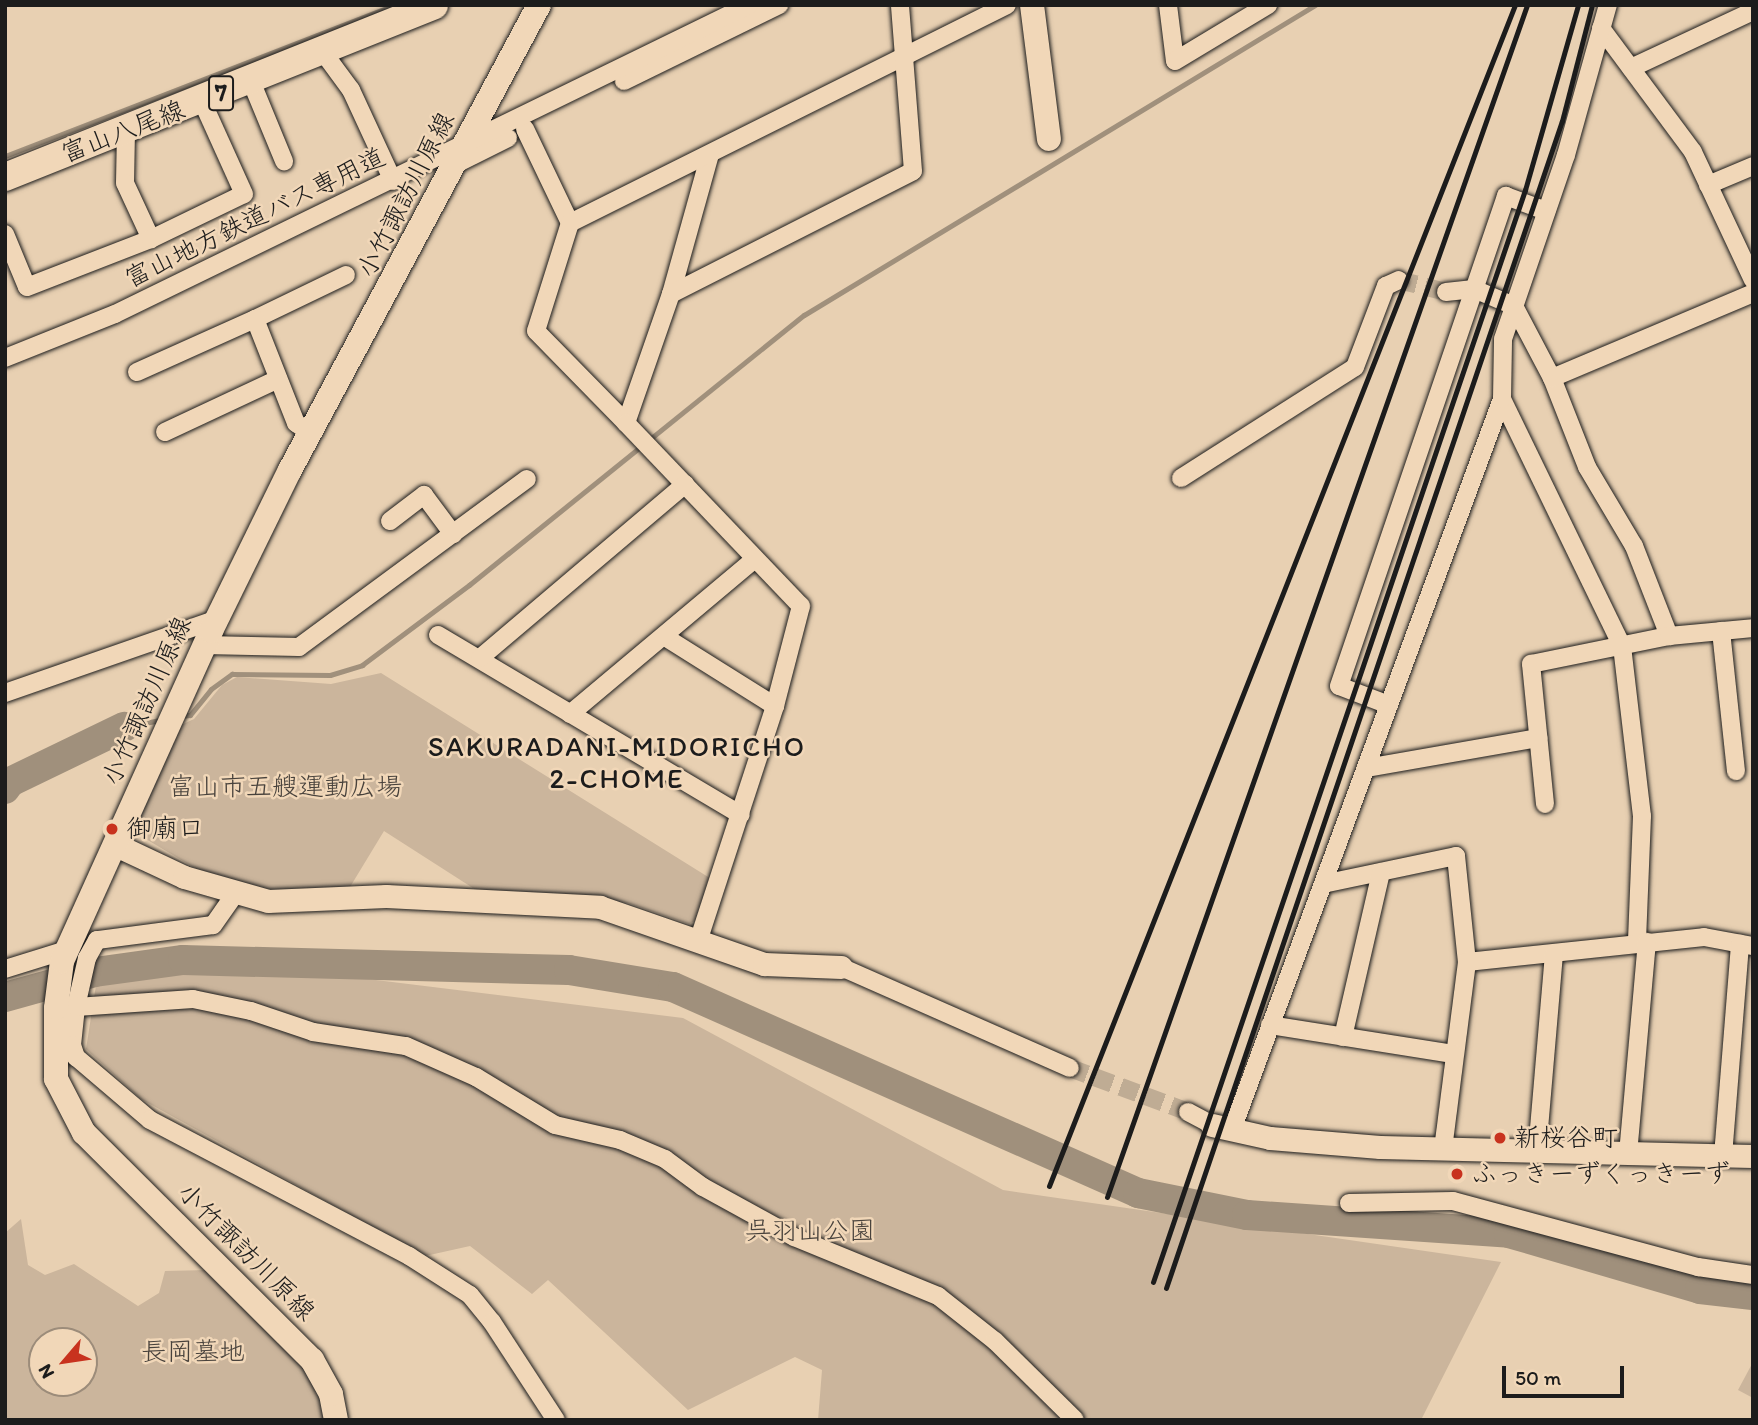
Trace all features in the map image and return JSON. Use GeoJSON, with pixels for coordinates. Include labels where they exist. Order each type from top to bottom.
{"type":"FeatureCollection","features":[{"type":"Feature","properties":{"kind":"main road","name":"富山八尾線"},"geometry":{"type":"LineString","coordinates":[[5,177],[323,52],[404,12],[435,5]]}},
{"type":"Feature","properties":{"kind":"main road","name":"小竹諏訪川原線"},"geometry":{"type":"LineString","coordinates":[[336,1420],[331,1394],[312,1360],[83,1132],[56,1079],[66,1007],[64,956],[204,645],[311,434],[539,5]]}},
{"type":"Feature","properties":{"kind":"main road"},"geometry":{"type":"LineString","coordinates":[[1032,5],[1049,139]]}},
{"type":"Feature","properties":{"kind":"street","name":"富山地方鉄道バス専用道"},"geometry":{"type":"LineString","coordinates":[[5,358],[115,314],[393,181],[461,155],[749,5]]}},
{"type":"Feature","properties":{"kind":"street"},"geometry":{"type":"LineString","coordinates":[[461,155],[526,129],[779,5]]}},
{"type":"Feature","properties":{"kind":"street"},"geometry":{"type":"LineString","coordinates":[[671,293],[913,171],[907,54],[900,5]]}},
{"type":"Feature","properties":{"kind":"street"},"geometry":{"type":"LineString","coordinates":[[570,223],[1007,5]]}},
{"type":"Feature","properties":{"kind":"street"},"geometry":{"type":"LineString","coordinates":[[1168,5],[1175,61],[1268,5]]}},
{"type":"Feature","properties":{"kind":"street"},"geometry":{"type":"LineString","coordinates":[[1222,1128],[1270,1025],[1502,399],[1503,339],[1546,211],[1608,5]]}},
{"type":"Feature","properties":{"kind":"street"},"geometry":{"type":"LineString","coordinates":[[1630,68],[1753,11]]}},
{"type":"Feature","properties":{"kind":"street"},"geometry":{"type":"LineString","coordinates":[[1601,28],[1693,152],[1753,281]]}},
{"type":"Feature","properties":{"kind":"street"},"geometry":{"type":"LineString","coordinates":[[323,52],[351,90],[393,181]]}},
{"type":"Feature","properties":{"kind":"street"},"geometry":{"type":"LineString","coordinates":[[251,81],[284,161]]}},
{"type":"Feature","properties":{"kind":"street"},"geometry":{"type":"LineString","coordinates":[[5,234],[27,287],[152,239],[244,194],[202,101]]}},
{"type":"Feature","properties":{"kind":"street"},"geometry":{"type":"LineString","coordinates":[[526,129],[570,223],[536,331],[801,606],[775,706],[699,939]]}},
{"type":"Feature","properties":{"kind":"street"},"geometry":{"type":"LineString","coordinates":[[126,131],[125,183],[152,239]]}},
{"type":"Feature","properties":{"kind":"street"},"geometry":{"type":"LineString","coordinates":[[626,422],[671,293],[710,154]]}},
{"type":"Feature","properties":{"kind":"street"},"geometry":{"type":"LineString","coordinates":[[1708,185],[1753,166]]}},
{"type":"Feature","properties":{"kind":"street"},"geometry":{"type":"LineString","coordinates":[[1389,705],[1339,686],[1506,196],[1546,211]]}},
{"type":"Feature","properties":{"kind":"street"},"geometry":{"type":"LineString","coordinates":[[137,372],[346,275]]}},
{"type":"Feature","properties":{"kind":"street"},"geometry":{"type":"LineString","coordinates":[[1181,478],[1355,367],[1386,285],[1399,280]]}},
{"type":"Feature","properties":{"kind":"street"},"geometry":{"type":"LineString","coordinates":[[1446,292],[1474,289],[1514,306],[1552,378],[1587,467],[1634,546],[1669,636]]}},
{"type":"Feature","properties":{"kind":"street"},"geometry":{"type":"LineString","coordinates":[[1552,378],[1753,293]]}},
{"type":"Feature","properties":{"kind":"street"},"geometry":{"type":"LineString","coordinates":[[255,319],[296,423],[311,434]]}},
{"type":"Feature","properties":{"kind":"street"},"geometry":{"type":"LineString","coordinates":[[165,432],[278,379]]}},
{"type":"Feature","properties":{"kind":"street"},"geometry":{"type":"LineString","coordinates":[[1502,399],[1622,646],[1642,816],[1642,943],[1629,1154]]}},
{"type":"Feature","properties":{"kind":"street"},"geometry":{"type":"LineString","coordinates":[[204,645],[299,647],[527,479]]}},
{"type":"Feature","properties":{"kind":"street"},"geometry":{"type":"LineString","coordinates":[[480,658],[685,484]]}},
{"type":"Feature","properties":{"kind":"street"},"geometry":{"type":"LineString","coordinates":[[390,521],[424,495],[453,534]]}},
{"type":"Feature","properties":{"kind":"street"},"geometry":{"type":"LineString","coordinates":[[570,714],[755,559]]}},
{"type":"Feature","properties":{"kind":"street"},"geometry":{"type":"LineString","coordinates":[[5,693],[217,619]]}},
{"type":"Feature","properties":{"kind":"street"},"geometry":{"type":"LineString","coordinates":[[1545,804],[1531,664],[1669,636],[1753,628]]}},
{"type":"Feature","properties":{"kind":"street"},"geometry":{"type":"LineString","coordinates":[[1721,631],[1736,771]]}},
{"type":"Feature","properties":{"kind":"street"},"geometry":{"type":"LineString","coordinates":[[438,635],[741,815]]}},
{"type":"Feature","properties":{"kind":"street"},"geometry":{"type":"LineString","coordinates":[[665,637],[775,706]]}},
{"type":"Feature","properties":{"kind":"street"},"geometry":{"type":"LineString","coordinates":[[1366,768],[1538,738]]}},
{"type":"Feature","properties":{"kind":"street"},"geometry":{"type":"LineString","coordinates":[[116,845],[184,877],[235,894],[268,901],[386,896],[600,907],[699,939],[764,964],[841,967],[1070,1068]]}},
{"type":"Feature","properties":{"kind":"street"},"geometry":{"type":"LineString","coordinates":[[1323,884],[1457,856],[1467,962],[1443,1150]]}},
{"type":"Feature","properties":{"kind":"street"},"geometry":{"type":"LineString","coordinates":[[1343,1037],[1381,872]]}},
{"type":"Feature","properties":{"kind":"street"},"geometry":{"type":"LineString","coordinates":[[235,894],[213,925],[97,940],[66,1007],[76,1057],[149,1120],[409,1256],[470,1295],[492,1322],[556,1420]]}},
{"type":"Feature","properties":{"kind":"street"},"geometry":{"type":"LineString","coordinates":[[1467,962],[1704,937],[1746,945],[1723,1156]]}},
{"type":"Feature","properties":{"kind":"street"},"geometry":{"type":"LineString","coordinates":[[1537,1152],[1554,954]]}},
{"type":"Feature","properties":{"kind":"street"},"geometry":{"type":"LineString","coordinates":[[5,969],[64,956]]}},
{"type":"Feature","properties":{"kind":"street"},"geometry":{"type":"LineString","coordinates":[[66,1007],[193,999],[251,1011],[313,1032],[405,1046],[475,1077],[555,1125],[620,1140],[665,1159],[702,1187],[794,1237],[938,1296],[995,1341],[1075,1420]]}},
{"type":"Feature","properties":{"kind":"street"},"geometry":{"type":"LineString","coordinates":[[1270,1025],[1454,1054]]}},
{"type":"Feature","properties":{"kind":"street"},"geometry":{"type":"LineString","coordinates":[[1188,1112],[1222,1128],[1270,1139],[1443,1150],[1753,1156]]}},
{"type":"Feature","properties":{"kind":"street"},"geometry":{"type":"LineString","coordinates":[[1349,1203],[1453,1201],[1698,1267],[1753,1276]]}},
{"type":"Feature","properties":{"kind":"green space","name":"富山市五艘運動広場"},"geometry":{"type":"Polygon","coordinates":[[[381,673],[713,880],[702,917],[689,924],[628,903],[476,890],[384,831],[347,892],[308,896],[222,884],[134,832],[133,823],[179,726],[194,719],[222,685],[237,677],[331,684],[381,673]]]}},
{"type":"Feature","properties":{"kind":"green space","name":"呉羽山公園"},"geometry":{"type":"Polygon","coordinates":[[[189,964],[319,973],[683,1018],[1003,1190],[1501,1262],[1421,1420],[818,1420],[822,1370],[795,1357],[688,1410],[548,1280],[532,1294],[470,1246],[425,1256],[141,1099],[86,1049],[97,979],[189,964]]]}},
{"type":"Feature","properties":{"kind":"green space","name":"長岡墓地"},"geometry":{"type":"Polygon","coordinates":[[[21,1219],[28,1265],[45,1275],[74,1264],[138,1306],[159,1293],[165,1271],[209,1270],[314,1372],[334,1420],[5,1420],[5,1233],[21,1219]]]}},
{"type":"Feature","properties":{"kind":"green space"},"geometry":{"type":"Polygon","coordinates":[[[1753,1362],[1753,1398],[1738,1390],[1753,1362]]]}},
{"type":"Feature","properties":{"kind":"waterway"},"geometry":{"type":"LineString","coordinates":[[5,156],[395,5]]}},
{"type":"Feature","properties":{"kind":"waterway"},"geometry":{"type":"LineString","coordinates":[[181,716],[190,715],[211,689],[232,674],[330,675],[362,665],[469,585],[804,315],[1315,5]]}},
{"type":"Feature","properties":{"kind":"waterway"},"geometry":{"type":"LineString","coordinates":[[124,727],[161,720]]}},
{"type":"Feature","properties":{"kind":"waterway"},"geometry":{"type":"LineString","coordinates":[[5,789],[10,782],[124,727]]}},
{"type":"Feature","properties":{"kind":"waterway"},"geometry":{"type":"LineString","coordinates":[[5,997],[95,972],[183,960],[569,970],[673,987],[1138,1193],[1247,1215],[1509,1233],[1700,1289],[1753,1295]]}},
{"type":"Feature","properties":{"kind":"tunnel"},"geometry":{"type":"LineString","coordinates":[[1399,280],[1446,292]]}},
{"type":"Feature","properties":{"kind":"tunnel"},"geometry":{"type":"LineString","coordinates":[[1070,1068],[1188,1112]]}},
{"type":"Feature","properties":{"kind":"railway"},"geometry":{"type":"LineString","coordinates":[[1049,1186],[1515,5]]}},
{"type":"Feature","properties":{"kind":"railway"},"geometry":{"type":"LineString","coordinates":[[1107,1197],[1527,5]]}},
{"type":"Feature","properties":{"kind":"railway"},"geometry":{"type":"LineString","coordinates":[[1153,1282],[1525,190],[1578,5]]}},
{"type":"Feature","properties":{"kind":"railway"},"geometry":{"type":"LineString","coordinates":[[1166,1288],[1562,121],[1592,5]]}},
{"type":"Feature","properties":{"kind":"place","name":"御廟口"},"geometry":{"type":"Point","coordinates":[112,829]}},
{"type":"Feature","properties":{"kind":"place","name":"新桜谷町"},"geometry":{"type":"Point","coordinates":[1500,1138]}},
{"type":"Feature","properties":{"kind":"place","name":"ふっきーずくっきーず"},"geometry":{"type":"Point","coordinates":[1457,1174]}},
{"type":"Feature","properties":{"kind":"district","name":"SAKURADANI-MIDORICHO 2-CHOME"},"geometry":{"type":"Point","coordinates":[617,762]}}]}
